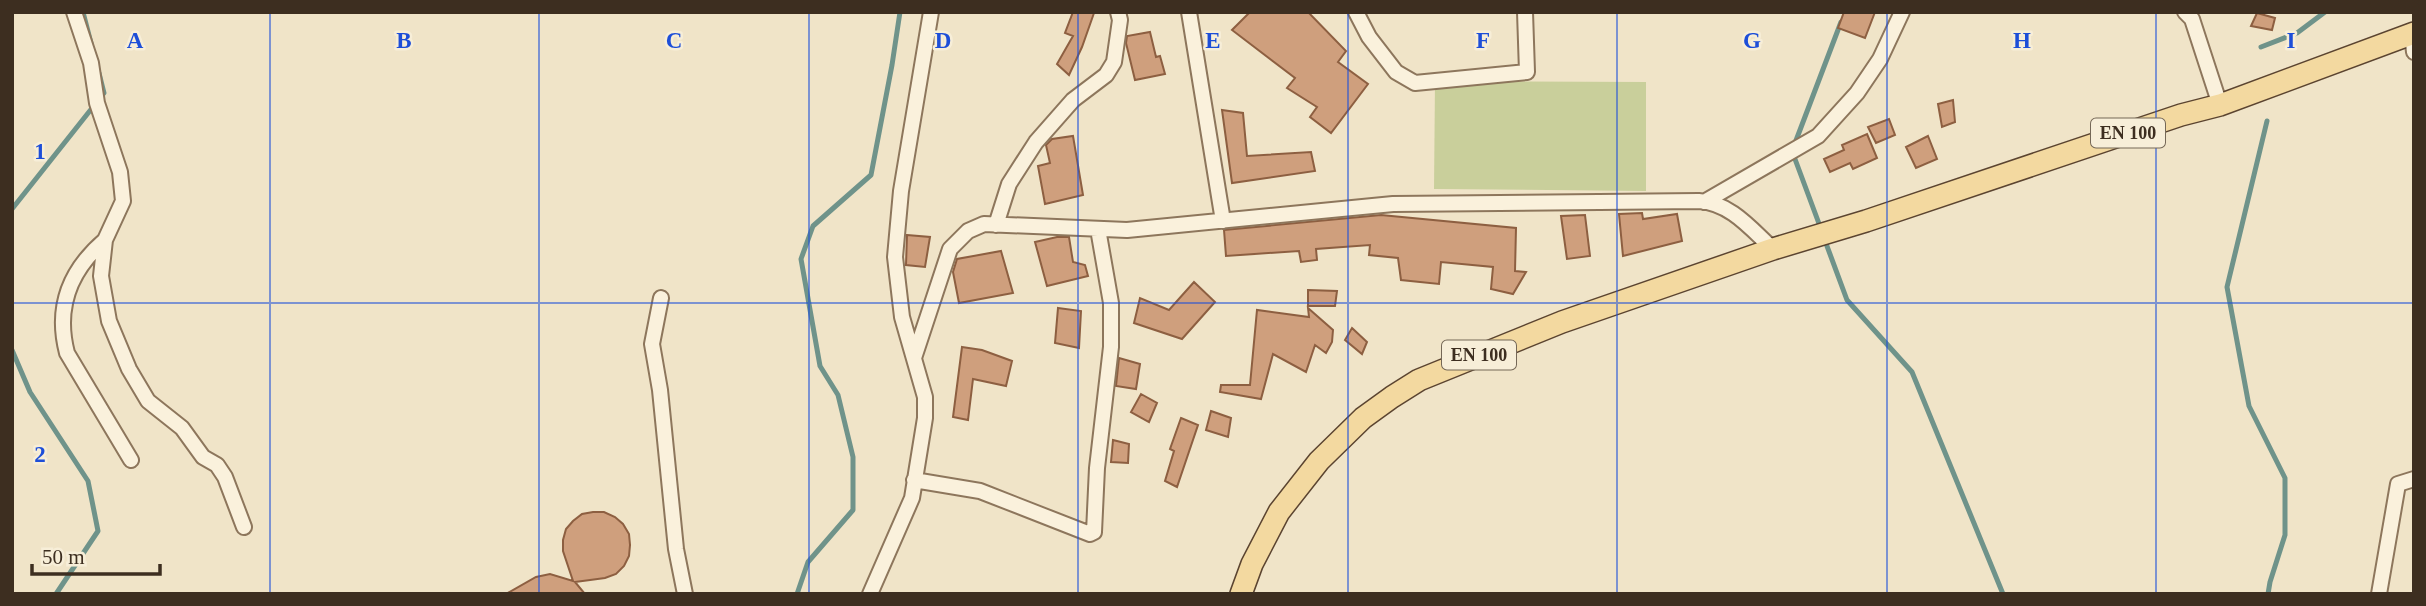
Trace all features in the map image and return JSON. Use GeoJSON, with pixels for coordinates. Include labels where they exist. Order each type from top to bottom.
{"type":"FeatureCollection","features":[{"type":"Feature","properties":{"kind":"main road","name":"EN 100"},"geometry":{"type":"LineString","coordinates":[[1241,594],[1252,564],[1287,502],[1318,461],[1363,418],[1419,380],[1562,322],[1773,249],[2413,40]]}},
{"type":"Feature","properties":{"kind":"street"},"geometry":{"type":"LineString","coordinates":[[74,12],[91,63],[97,103],[120,172],[123,201],[105,240],[101,276],[105,308],[121,351],[148,401],[182,428],[203,457],[217,465],[225,477],[244,527]]}},
{"type":"Feature","properties":{"kind":"street"},"geometry":{"type":"LineString","coordinates":[[870,594],[912,498],[925,418],[925,397],[901,317],[895,257],[901,191],[931,12]]}},
{"type":"Feature","properties":{"kind":"street"},"geometry":{"type":"LineString","coordinates":[[996,225],[1009,184],[1036,142],[1073,100],[1106,75],[1114,62],[1118,12]]}},
{"type":"Feature","properties":{"kind":"street"},"geometry":{"type":"LineString","coordinates":[[1189,12],[1223,221]]}},
{"type":"Feature","properties":{"kind":"street"},"geometry":{"type":"LineString","coordinates":[[1356,12],[1369,37],[1396,72],[1415,83],[1527,72],[1525,12]]}},
{"type":"Feature","properties":{"kind":"street"},"geometry":{"type":"LineString","coordinates":[[1704,202],[1818,136],[1865,82],[1880,59],[1902,12]]}},
{"type":"Feature","properties":{"kind":"street"},"geometry":{"type":"LineString","coordinates":[[2185,12],[2192,19],[2220,105]]}},
{"type":"Feature","properties":{"kind":"street"},"geometry":{"type":"LineString","coordinates":[[914,358],[950,249],[968,231],[984,224],[1127,230],[1393,204],[1715,202],[1730,210],[1773,249]]}},
{"type":"Feature","properties":{"kind":"street"},"geometry":{"type":"LineString","coordinates":[[914,480],[980,491],[1090,534],[1094,532],[1097,468],[1111,336],[1111,303],[1098,229]]}},
{"type":"Feature","properties":{"kind":"street"},"geometry":{"type":"LineString","coordinates":[[105,240],[87,255],[75,271],[66,293],[62,334],[67,353],[131,460]]}},
{"type":"Feature","properties":{"kind":"street"},"geometry":{"type":"LineString","coordinates":[[661,298],[652,344],[662,402],[676,549],[685,594]]}},
{"type":"Feature","properties":{"kind":"street"},"geometry":{"type":"LineString","coordinates":[[2379,594],[2398,484],[2414,479]]}},
{"type":"Feature","properties":{"kind":"green space"},"geometry":{"type":"Polygon","coordinates":[[[1435,81],[1646,82],[1646,191],[1434,189],[1435,81]]]}},
{"type":"Feature","properties":{"kind":"building"},"geometry":{"type":"Polygon","coordinates":[[[1073,12],[1094,13],[1069,75],[1057,64],[1073,36],[1065,33],[1073,12]]]}},
{"type":"Feature","properties":{"kind":"building"},"geometry":{"type":"Polygon","coordinates":[[[1250,12],[1308,12],[1346,51],[1338,62],[1368,84],[1331,133],[1310,117],[1317,107],[1287,88],[1295,78],[1232,30],[1250,12]]]}},
{"type":"Feature","properties":{"kind":"building"},"geometry":{"type":"Polygon","coordinates":[[[1844,12],[1875,12],[1865,38],[1838,28],[1844,12]]]}},
{"type":"Feature","properties":{"kind":"building"},"geometry":{"type":"Polygon","coordinates":[[[2257,13],[2275,18],[2272,30],[2251,26],[2257,13]]]}},
{"type":"Feature","properties":{"kind":"building"},"geometry":{"type":"Polygon","coordinates":[[[1150,32],[1156,57],[1160,56],[1165,74],[1135,80],[1126,43],[1127,36],[1150,32]]]}},
{"type":"Feature","properties":{"kind":"building"},"geometry":{"type":"Polygon","coordinates":[[[1953,100],[1955,122],[1942,127],[1938,104],[1953,100]]]}},
{"type":"Feature","properties":{"kind":"building"},"geometry":{"type":"Polygon","coordinates":[[[1222,110],[1243,113],[1247,156],[1311,152],[1315,171],[1232,183],[1222,110]]]}},
{"type":"Feature","properties":{"kind":"building"},"geometry":{"type":"Polygon","coordinates":[[[1889,119],[1895,135],[1876,143],[1868,127],[1889,119]]]}},
{"type":"Feature","properties":{"kind":"building"},"geometry":{"type":"Polygon","coordinates":[[[1867,134],[1877,158],[1853,169],[1850,163],[1830,172],[1824,159],[1844,150],[1842,145],[1867,134]]]}},
{"type":"Feature","properties":{"kind":"building"},"geometry":{"type":"Polygon","coordinates":[[[1073,136],[1083,195],[1045,204],[1038,166],[1050,163],[1046,145],[1052,139],[1073,136]]]}},
{"type":"Feature","properties":{"kind":"building"},"geometry":{"type":"Polygon","coordinates":[[[1928,136],[1937,159],[1916,168],[1906,147],[1928,136]]]}},
{"type":"Feature","properties":{"kind":"building"},"geometry":{"type":"Polygon","coordinates":[[[1642,213],[1643,219],[1677,214],[1682,241],[1623,256],[1619,214],[1642,213]]]}},
{"type":"Feature","properties":{"kind":"building"},"geometry":{"type":"Polygon","coordinates":[[[1381,215],[1516,228],[1515,271],[1526,272],[1513,294],[1491,289],[1493,267],[1441,262],[1439,284],[1401,280],[1398,258],[1369,255],[1370,245],[1316,249],[1317,260],[1301,262],[1299,251],[1226,256],[1224,230],[1381,215]]]}},
{"type":"Feature","properties":{"kind":"building"},"geometry":{"type":"Polygon","coordinates":[[[1585,215],[1590,256],[1567,259],[1561,216],[1585,215]]]}},
{"type":"Feature","properties":{"kind":"building"},"geometry":{"type":"Polygon","coordinates":[[[907,235],[930,237],[925,267],[906,265],[907,235]]]}},
{"type":"Feature","properties":{"kind":"building"},"geometry":{"type":"Polygon","coordinates":[[[1069,237],[1073,262],[1085,265],[1088,276],[1047,286],[1035,242],[1069,237]]]}},
{"type":"Feature","properties":{"kind":"building"},"geometry":{"type":"Polygon","coordinates":[[[1001,251],[1013,293],[959,303],[953,272],[957,259],[1001,251]]]}},
{"type":"Feature","properties":{"kind":"building"},"geometry":{"type":"Polygon","coordinates":[[[1194,282],[1215,302],[1182,339],[1134,323],[1140,298],[1169,310],[1194,282]]]}},
{"type":"Feature","properties":{"kind":"building"},"geometry":{"type":"Polygon","coordinates":[[[1308,290],[1337,291],[1335,306],[1308,306],[1308,290]]]}},
{"type":"Feature","properties":{"kind":"building"},"geometry":{"type":"Polygon","coordinates":[[[1058,308],[1081,311],[1079,348],[1055,343],[1058,308]]]}},
{"type":"Feature","properties":{"kind":"building"},"geometry":{"type":"Polygon","coordinates":[[[1308,308],[1333,330],[1332,342],[1326,353],[1315,345],[1306,372],[1273,354],[1261,399],[1220,392],[1221,385],[1250,385],[1257,310],[1309,317],[1308,308]]]}},
{"type":"Feature","properties":{"kind":"building"},"geometry":{"type":"Polygon","coordinates":[[[1352,328],[1367,342],[1362,354],[1345,340],[1352,328]]]}},
{"type":"Feature","properties":{"kind":"building"},"geometry":{"type":"Polygon","coordinates":[[[962,347],[982,350],[1012,361],[1006,386],[973,379],[968,420],[953,417],[962,347]]]}},
{"type":"Feature","properties":{"kind":"building"},"geometry":{"type":"Polygon","coordinates":[[[1119,358],[1140,364],[1136,389],[1116,386],[1119,358]]]}},
{"type":"Feature","properties":{"kind":"building"},"geometry":{"type":"Polygon","coordinates":[[[1141,394],[1157,403],[1149,422],[1131,412],[1141,394]]]}},
{"type":"Feature","properties":{"kind":"building"},"geometry":{"type":"Polygon","coordinates":[[[1211,411],[1231,418],[1228,437],[1206,430],[1211,411]]]}},
{"type":"Feature","properties":{"kind":"building"},"geometry":{"type":"Polygon","coordinates":[[[1181,418],[1198,425],[1177,487],[1165,481],[1174,451],[1170,449],[1181,418]]]}},
{"type":"Feature","properties":{"kind":"building"},"geometry":{"type":"Polygon","coordinates":[[[1113,440],[1129,444],[1128,463],[1111,462],[1113,440]]]}},
{"type":"Feature","properties":{"kind":"building"},"geometry":{"type":"Polygon","coordinates":[[[604,512],[615,517],[629,534],[629,556],[616,574],[575,582],[585,594],[506,594],[536,577],[550,574],[573,581],[563,551],[566,529],[582,514],[604,512]]]}},
{"type":"Feature","properties":{"kind":"waterway"},"geometry":{"type":"LineString","coordinates":[[83,12],[91,43]]}},
{"type":"Feature","properties":{"kind":"waterway"},"geometry":{"type":"LineString","coordinates":[[797,594],[808,562],[853,510],[853,457],[838,395],[820,366],[801,259],[813,226],[871,175],[900,12]]}},
{"type":"Feature","properties":{"kind":"waterway"},"geometry":{"type":"LineString","coordinates":[[2261,47],[2297,33],[2325,12]]}},
{"type":"Feature","properties":{"kind":"waterway"},"geometry":{"type":"LineString","coordinates":[[1821,229],[1792,151],[1841,22]]}},
{"type":"Feature","properties":{"kind":"waterway"},"geometry":{"type":"LineString","coordinates":[[12,209],[104,93],[99,73]]}},
{"type":"Feature","properties":{"kind":"waterway"},"geometry":{"type":"LineString","coordinates":[[2267,121],[2227,287],[2249,406],[2285,478],[2285,535],[2268,594]]}},
{"type":"Feature","properties":{"kind":"waterway"},"geometry":{"type":"LineString","coordinates":[[1824,238],[1847,300],[1912,372],[2003,594]]}},
{"type":"Feature","properties":{"kind":"waterway"},"geometry":{"type":"LineString","coordinates":[[12,350],[30,392],[88,481],[98,531],[56,594]]}}]}
